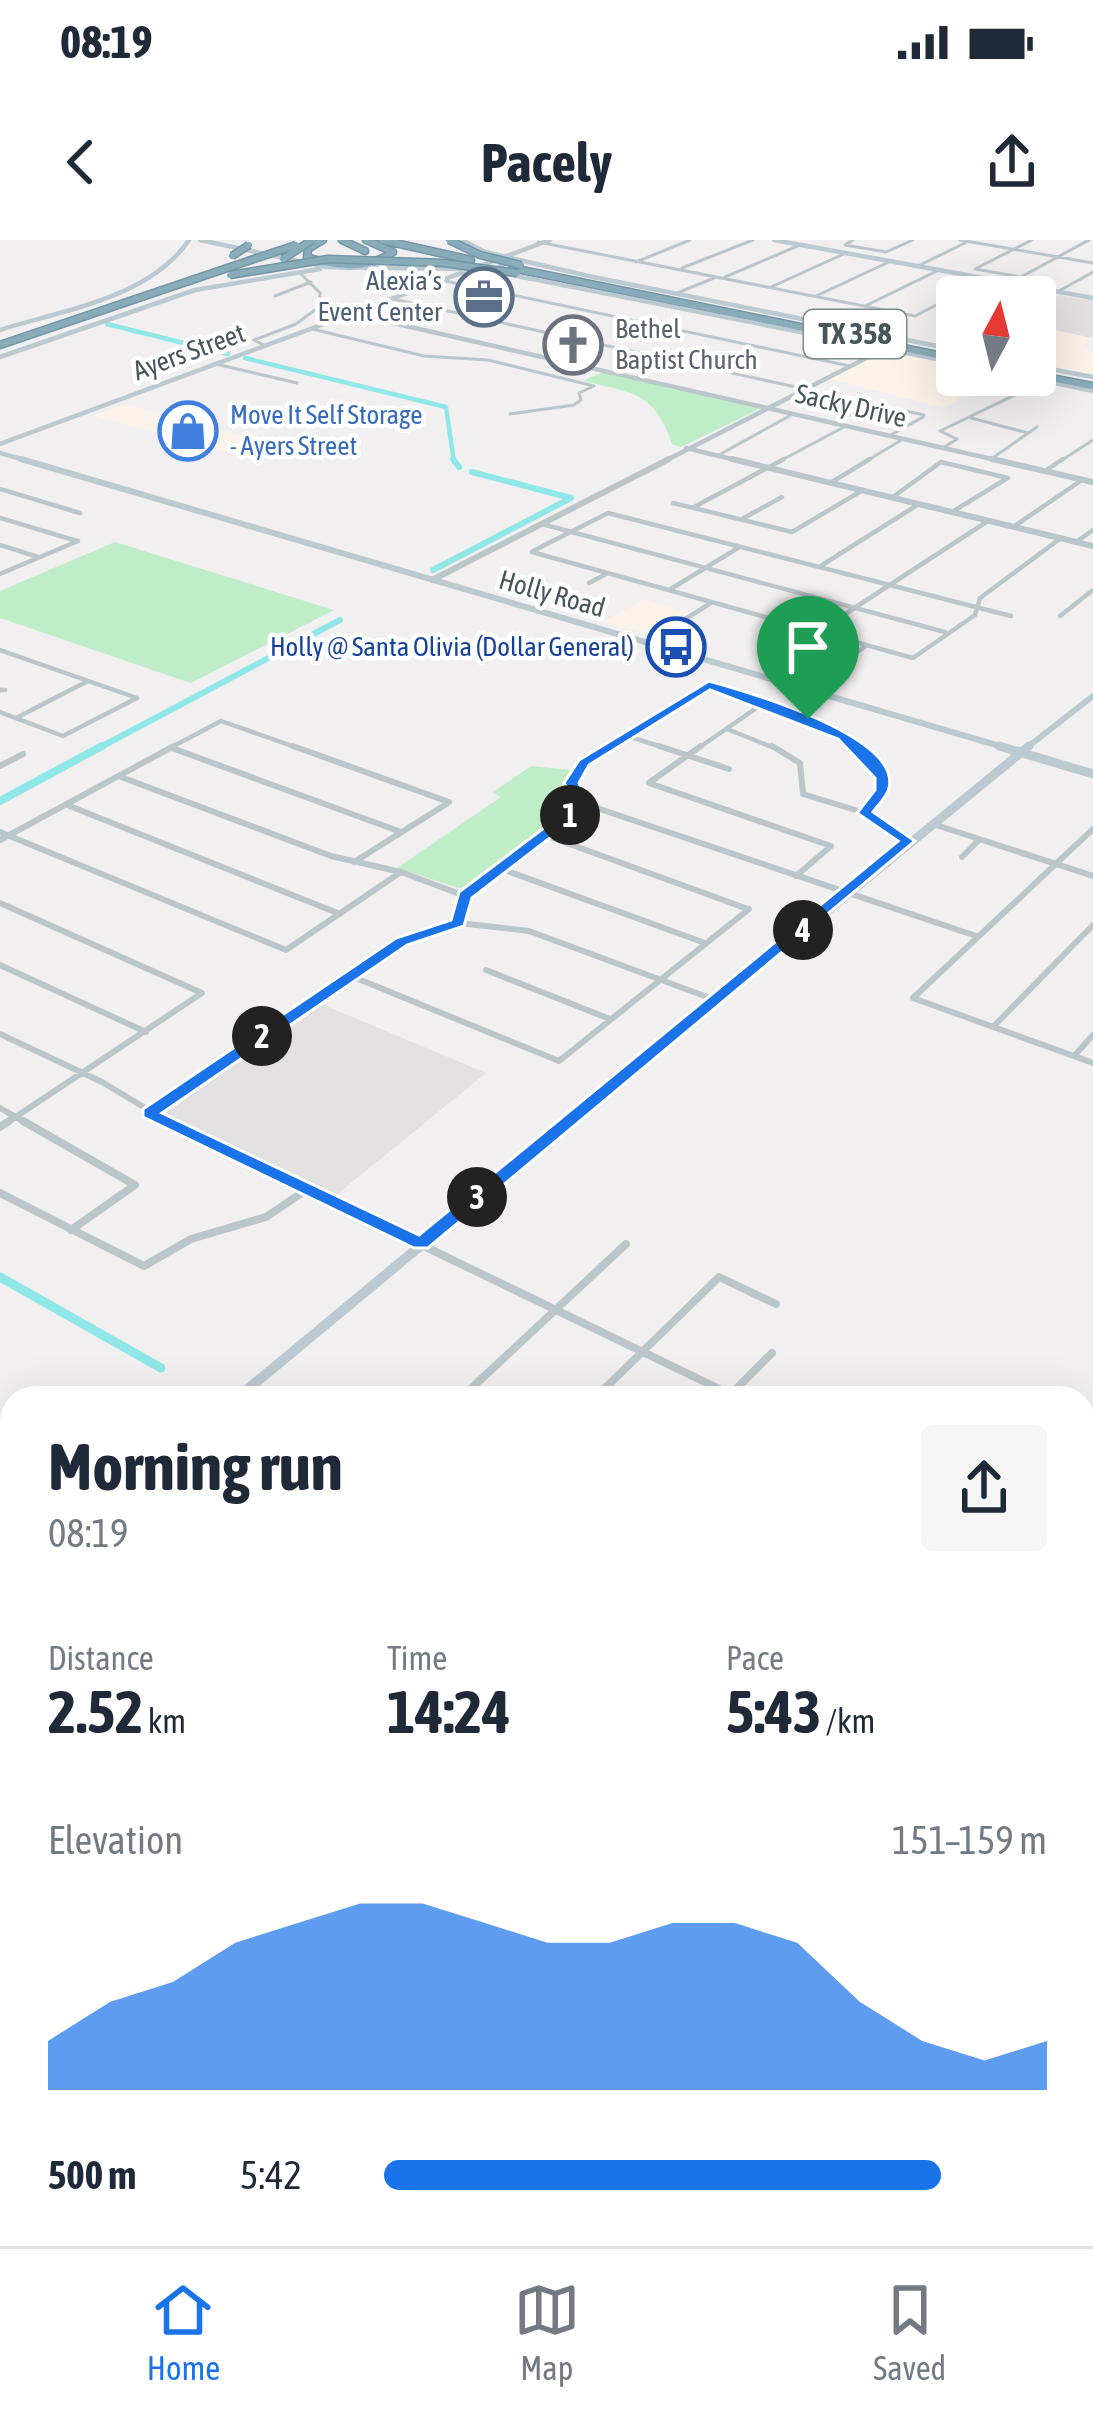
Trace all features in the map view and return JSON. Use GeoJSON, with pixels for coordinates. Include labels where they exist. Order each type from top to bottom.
{"type":"FeatureCollection","features":[{"type":"Feature","properties":{"kind":"highway"},"geometry":{"type":"LineString","coordinates":[[0,343],[297,240]]}},
{"type":"Feature","properties":{"kind":"highway"},"geometry":{"type":"LineString","coordinates":[[0,343],[312,240]]}},
{"type":"Feature","properties":{"kind":"highway"},"geometry":{"type":"LineString","coordinates":[[102,311],[282,259],[312,240]]}},
{"type":"Feature","properties":{"kind":"highway"},"geometry":{"type":"LineString","coordinates":[[323,240],[305,252],[320,262],[379,261],[393,252],[366,240]]}},
{"type":"Feature","properties":{"kind":"highway"},"geometry":{"type":"LineString","coordinates":[[341,240],[445,272]]}},
{"type":"Feature","properties":{"kind":"highway","name":"TX 358"},"geometry":{"type":"LineString","coordinates":[[380,240],[470,265],[520,266],[936,353]]}},
{"type":"Feature","properties":{"kind":"highway"},"geometry":{"type":"LineString","coordinates":[[449,240],[520,266],[754,314]]}},
{"type":"Feature","properties":{"kind":"highway","name":"TX 358"},"geometry":{"type":"LineString","coordinates":[[400,241],[470,265]]}},
{"type":"Feature","properties":{"kind":"highway"},"geometry":{"type":"LineString","coordinates":[[128,297],[232,256],[252,243]]}},
{"type":"Feature","properties":{"kind":"highway"},"geometry":{"type":"LineString","coordinates":[[230,275],[328,259],[445,272],[520,266]]}},
{"type":"Feature","properties":{"kind":"highway","name":"TX 358"},"geometry":{"type":"LineString","coordinates":[[590,280],[936,354]]}},
{"type":"Feature","properties":{"kind":"highway"},"geometry":{"type":"LineString","coordinates":[[1056,374],[1093,384]]}},
{"type":"Feature","properties":{"kind":"highway"},"geometry":{"type":"LineString","coordinates":[[1056,375],[1093,384]]}},
{"type":"Feature","properties":{"kind":"main road"},"geometry":{"type":"LineString","coordinates":[[0,343],[162,270],[185,250],[189,240]]}},
{"type":"Feature","properties":{"kind":"main road"},"geometry":{"type":"LineString","coordinates":[[200,240],[344,268],[445,272],[470,265],[884,349],[936,355]]}},
{"type":"Feature","properties":{"kind":"main road"},"geometry":{"type":"LineString","coordinates":[[462,240],[520,266]]}},
{"type":"Feature","properties":{"kind":"main road"},"geometry":{"type":"LineString","coordinates":[[462,240],[492,247],[542,243]]}},
{"type":"Feature","properties":{"kind":"main road"},"geometry":{"type":"LineString","coordinates":[[773,240],[971,276]]}},
{"type":"Feature","properties":{"kind":"main road"},"geometry":{"type":"LineString","coordinates":[[520,266],[523,255],[542,243]]}},
{"type":"Feature","properties":{"kind":"main road","name":"Ayers Street"},"geometry":{"type":"LineString","coordinates":[[470,265],[477,270],[542,243]]}},
{"type":"Feature","properties":{"kind":"main road"},"geometry":{"type":"LineString","coordinates":[[185,250],[214,247],[299,267],[285,274]]}},
{"type":"Feature","properties":{"kind":"main road"},"geometry":{"type":"LineString","coordinates":[[445,272],[490,253]]}},
{"type":"Feature","properties":{"kind":"main road","name":"Ayers Street"},"geometry":{"type":"LineString","coordinates":[[393,299],[445,272],[505,257]]}},
{"type":"Feature","properties":{"kind":"main road"},"geometry":{"type":"LineString","coordinates":[[495,272],[493,268],[520,266],[677,293],[936,353]]}},
{"type":"Feature","properties":{"kind":"main road"},"geometry":{"type":"LineString","coordinates":[[0,343],[195,290],[344,268]]}},
{"type":"Feature","properties":{"kind":"main road"},"geometry":{"type":"LineString","coordinates":[[477,270],[495,272]]}},
{"type":"Feature","properties":{"kind":"main road","name":"Ayers Street"},"geometry":{"type":"LineString","coordinates":[[0,448],[430,287],[445,272]]}},
{"type":"Feature","properties":{"kind":"main road"},"geometry":{"type":"LineString","coordinates":[[419,287],[430,287]]}},
{"type":"Feature","properties":{"kind":"main road"},"geometry":{"type":"LineString","coordinates":[[1057,292],[1093,298]]}},
{"type":"Feature","properties":{"kind":"main road"},"geometry":{"type":"LineString","coordinates":[[1056,382],[1093,384]]}},
{"type":"Feature","properties":{"kind":"main road","name":"Holly Road"},"geometry":{"type":"LineString","coordinates":[[0,448],[1093,775]]}},
{"type":"Feature","properties":{"kind":"main road"},"geometry":{"type":"LineString","coordinates":[[251,1386],[908,841],[1093,696]]}},
{"type":"Feature","properties":{"kind":"main road"},"geometry":{"type":"LineString","coordinates":[[1001,771],[1026,763],[1055,763]]}},
{"type":"Feature","properties":{"kind":"street"},"geometry":{"type":"LineString","coordinates":[[636,262],[690,240]]}},
{"type":"Feature","properties":{"kind":"street"},"geometry":{"type":"LineString","coordinates":[[678,270],[753,240]]}},
{"type":"Feature","properties":{"kind":"street"},"geometry":{"type":"LineString","coordinates":[[853,240],[845,245],[888,252],[913,240]]}},
{"type":"Feature","properties":{"kind":"street"},"geometry":{"type":"LineString","coordinates":[[960,240],[1093,263]]}},
{"type":"Feature","properties":{"kind":"street"},"geometry":{"type":"LineString","coordinates":[[1031,240],[975,269],[1021,277],[1089,240]]}},
{"type":"Feature","properties":{"kind":"street"},"geometry":{"type":"LineString","coordinates":[[918,266],[970,241]]}},
{"type":"Feature","properties":{"kind":"street"},"geometry":{"type":"LineString","coordinates":[[542,243],[915,316],[936,305]]}},
{"type":"Feature","properties":{"kind":"street"},"geometry":{"type":"LineString","coordinates":[[677,293],[796,243]]}},
{"type":"Feature","properties":{"kind":"street"},"geometry":{"type":"LineString","coordinates":[[769,287],[846,253]]}},
{"type":"Feature","properties":{"kind":"street"},"geometry":{"type":"LineString","coordinates":[[815,296],[891,261]]}},
{"type":"Feature","properties":{"kind":"street"},"geometry":{"type":"LineString","coordinates":[[864,306],[939,270]]}},
{"type":"Feature","properties":{"kind":"street"},"geometry":{"type":"LineString","coordinates":[[445,272],[850,366]]}},
{"type":"Feature","properties":{"kind":"street"},"geometry":{"type":"LineString","coordinates":[[1057,292],[1093,272]]}},
{"type":"Feature","properties":{"kind":"street"},"geometry":{"type":"LineString","coordinates":[[266,346],[254,340],[296,324],[319,307],[320,293],[302,274]]}},
{"type":"Feature","properties":{"kind":"street"},"geometry":{"type":"LineString","coordinates":[[275,296],[311,283]]}},
{"type":"Feature","properties":{"kind":"street"},"geometry":{"type":"LineString","coordinates":[[393,299],[924,415],[890,436]]}},
{"type":"Feature","properties":{"kind":"street","name":"Sacky Drive"},"geometry":{"type":"LineString","coordinates":[[319,307],[1093,482]]}},
{"type":"Feature","properties":{"kind":"street"},"geometry":{"type":"LineString","coordinates":[[311,329],[424,356],[488,360],[594,386],[579,393],[581,400],[574,405],[510,414]]}},
{"type":"Feature","properties":{"kind":"street"},"geometry":{"type":"LineString","coordinates":[[432,580],[884,349]]}},
{"type":"Feature","properties":{"kind":"street"},"geometry":{"type":"LineString","coordinates":[[216,364],[298,383]]}},
{"type":"Feature","properties":{"kind":"street"},"geometry":{"type":"LineString","coordinates":[[943,448],[957,440],[938,433],[1014,396]]}},
{"type":"Feature","properties":{"kind":"street","name":"Sacky Drive"},"geometry":{"type":"LineString","coordinates":[[835,411],[855,399]]}},
{"type":"Feature","properties":{"kind":"street"},"geometry":{"type":"LineString","coordinates":[[815,407],[855,416]]}},
{"type":"Feature","properties":{"kind":"street"},"geometry":{"type":"LineString","coordinates":[[717,456],[793,414]]}},
{"type":"Feature","properties":{"kind":"street"},"geometry":{"type":"LineString","coordinates":[[969,418],[1028,433]]}},
{"type":"Feature","properties":{"kind":"street"},"geometry":{"type":"LineString","coordinates":[[693,507],[773,469],[846,426]]}},
{"type":"Feature","properties":{"kind":"street"},"geometry":{"type":"LineString","coordinates":[[992,459],[1037,427]]}},
{"type":"Feature","properties":{"kind":"street"},"geometry":{"type":"LineString","coordinates":[[830,483],[903,439]]}},
{"type":"Feature","properties":{"kind":"street"},"geometry":{"type":"LineString","coordinates":[[1045,471],[1093,440]]}},
{"type":"Feature","properties":{"kind":"street"},"geometry":{"type":"LineString","coordinates":[[686,448],[1093,546]]}},
{"type":"Feature","properties":{"kind":"street"},"geometry":{"type":"LineString","coordinates":[[892,497],[941,462],[1008,478],[952,512]]}},
{"type":"Feature","properties":{"kind":"street"},"geometry":{"type":"LineString","coordinates":[[1013,526],[1082,479]]}},
{"type":"Feature","properties":{"kind":"street"},"geometry":{"type":"LineString","coordinates":[[0,489],[80,513]]}},
{"type":"Feature","properties":{"kind":"street"},"geometry":{"type":"LineString","coordinates":[[673,503],[792,532],[863,490]]}},
{"type":"Feature","properties":{"kind":"street"},"geometry":{"type":"LineString","coordinates":[[740,520],[782,497]]}},
{"type":"Feature","properties":{"kind":"street"},"geometry":{"type":"LineString","coordinates":[[818,568],[919,504]]}},
{"type":"Feature","properties":{"kind":"street"},"geometry":{"type":"LineString","coordinates":[[980,609],[913,658],[532,552],[608,513],[1011,616]]}},
{"type":"Feature","properties":{"kind":"street"},"geometry":{"type":"LineString","coordinates":[[0,518],[78,541],[0,574]]}},
{"type":"Feature","properties":{"kind":"street"},"geometry":{"type":"LineString","coordinates":[[818,632],[988,520]]}},
{"type":"Feature","properties":{"kind":"street"},"geometry":{"type":"LineString","coordinates":[[542,524],[946,633]]}},
{"type":"Feature","properties":{"kind":"street"},"geometry":{"type":"LineString","coordinates":[[1076,542],[1093,530]]}},
{"type":"Feature","properties":{"kind":"street"},"geometry":{"type":"LineString","coordinates":[[980,609],[980,598],[1061,538]]}},
{"type":"Feature","properties":{"kind":"street"},"geometry":{"type":"LineString","coordinates":[[0,544],[39,557]]}},
{"type":"Feature","properties":{"kind":"street"},"geometry":{"type":"LineString","coordinates":[[668,590],[739,547]]}},
{"type":"Feature","properties":{"kind":"street"},"geometry":{"type":"LineString","coordinates":[[590,583],[607,573]]}},
{"type":"Feature","properties":{"kind":"street"},"geometry":{"type":"LineString","coordinates":[[1060,616],[1093,590]]}},
{"type":"Feature","properties":{"kind":"street"},"geometry":{"type":"LineString","coordinates":[[647,644],[712,603]]}},
{"type":"Feature","properties":{"kind":"street"},"geometry":{"type":"LineString","coordinates":[[850,657],[867,645]]}},
{"type":"Feature","properties":{"kind":"street"},"geometry":{"type":"LineString","coordinates":[[0,651],[137,698],[63,736],[0,712]]}},
{"type":"Feature","properties":{"kind":"street"},"geometry":{"type":"LineString","coordinates":[[16,718],[87,681]]}},
{"type":"Feature","properties":{"kind":"street"},"geometry":{"type":"LineString","coordinates":[[865,813],[882,791],[882,778],[868,757],[843,736],[765,702],[709,685],[575,772],[574,790],[585,804],[976,936]]}},
{"type":"Feature","properties":{"kind":"street"},"geometry":{"type":"LineString","coordinates":[[765,702],[649,783],[831,846],[796,876]]}},
{"type":"Feature","properties":{"kind":"street"},"geometry":{"type":"LineString","coordinates":[[3,836],[221,722],[449,802],[353,863]]}},
{"type":"Feature","properties":{"kind":"street"},"geometry":{"type":"LineString","coordinates":[[727,729],[760,740],[800,764],[803,794],[865,813],[908,841]]}},
{"type":"Feature","properties":{"kind":"street"},"geometry":{"type":"LineString","coordinates":[[628,737],[729,769]]}},
{"type":"Feature","properties":{"kind":"street"},"geometry":{"type":"LineString","coordinates":[[171,748],[401,832]]}},
{"type":"Feature","properties":{"kind":"street"},"geometry":{"type":"LineString","coordinates":[[0,766],[23,754]]}},
{"type":"Feature","properties":{"kind":"street"},"geometry":{"type":"LineString","coordinates":[[119,776],[353,863],[401,872],[465,896]]}},
{"type":"Feature","properties":{"kind":"street"},"geometry":{"type":"LineString","coordinates":[[459,923],[465,896],[585,804]]}},
{"type":"Feature","properties":{"kind":"street"},"geometry":{"type":"LineString","coordinates":[[66,805],[340,914]]}},
{"type":"Feature","properties":{"kind":"street"},"geometry":{"type":"LineString","coordinates":[[933,824],[1093,876]]}},
{"type":"Feature","properties":{"kind":"street"},"geometry":{"type":"LineString","coordinates":[[1093,829],[913,998],[1093,1063]]}},
{"type":"Feature","properties":{"kind":"street"},"geometry":{"type":"LineString","coordinates":[[351,976],[559,1061],[749,909],[542,834]]}},
{"type":"Feature","properties":{"kind":"street"},"geometry":{"type":"LineString","coordinates":[[3,836],[286,950],[401,872]]}},
{"type":"Feature","properties":{"kind":"street"},"geometry":{"type":"LineString","coordinates":[[962,857],[980,840]]}},
{"type":"Feature","properties":{"kind":"street"},"geometry":{"type":"LineString","coordinates":[[502,869],[706,943]]}},
{"type":"Feature","properties":{"kind":"street"},"geometry":{"type":"LineString","coordinates":[[0,903],[202,993],[0,1127]]}},
{"type":"Feature","properties":{"kind":"street"},"geometry":{"type":"LineString","coordinates":[[149,1113],[415,934],[459,923],[530,932],[718,1001]]}},
{"type":"Feature","properties":{"kind":"street"},"geometry":{"type":"LineString","coordinates":[[994,1026],[1092,926]]}},
{"type":"Feature","properties":{"kind":"street"},"geometry":{"type":"LineString","coordinates":[[0,965],[146,1032]]}},
{"type":"Feature","properties":{"kind":"street"},"geometry":{"type":"LineString","coordinates":[[486,970],[612,1019]]}},
{"type":"Feature","properties":{"kind":"street"},"geometry":{"type":"LineString","coordinates":[[0,1034],[82,1073],[149,1113],[710,1386]]}},
{"type":"Feature","properties":{"kind":"street"},"geometry":{"type":"LineString","coordinates":[[1074,1056],[1093,1035]]}},
{"type":"Feature","properties":{"kind":"street"},"geometry":{"type":"LineString","coordinates":[[0,1108],[135,1184],[71,1230]]}},
{"type":"Feature","properties":{"kind":"street"},"geometry":{"type":"LineString","coordinates":[[0,1193],[144,1266],[190,1239],[266,1217],[309,1188]]}},
{"type":"Feature","properties":{"kind":"street"},"geometry":{"type":"LineString","coordinates":[[474,1386],[626,1244]]}},
{"type":"Feature","properties":{"kind":"street"},"geometry":{"type":"LineString","coordinates":[[608,1386],[718,1277],[776,1304]]}},
{"type":"Feature","properties":{"kind":"street"},"geometry":{"type":"LineString","coordinates":[[742,1386],[772,1353]]}},
{"type":"Feature","properties":{"kind":"shaded area"},"geometry":{"type":"Polygon","coordinates":[[[1056,297],[1093,301],[1093,338],[1056,330],[1056,297]]]}},
{"type":"Feature","properties":{"kind":"shaded area"},"geometry":{"type":"Polygon","coordinates":[[[1056,330],[1093,338],[1082,346],[1093,349],[1093,375],[1056,368],[1056,330]]]}},
{"type":"Feature","properties":{"kind":"shaded area"},"geometry":{"type":"Polygon","coordinates":[[[885,351],[936,361],[936,396],[965,396],[944,408],[829,379],[885,351]]]}},
{"type":"Feature","properties":{"kind":"shaded area","name":"Move It Self Storage - Ayers Street"},"geometry":{"type":"Polygon","coordinates":[[[125,404],[289,449],[256,460],[94,416],[125,404]]]}},
{"type":"Feature","properties":{"kind":"shaded area"},"geometry":{"type":"Polygon","coordinates":[[[644,599],[688,612],[650,635],[603,622],[644,599]]]}},
{"type":"Feature","properties":{"kind":"shaded area"},"geometry":{"type":"Polygon","coordinates":[[[319,1003],[486,1073],[335,1196],[160,1112],[319,1003]]]}},
{"type":"Feature","properties":{"kind":"green space"},"geometry":{"type":"Polygon","coordinates":[[[603,372],[761,408],[681,447],[672,444],[650,404],[583,381],[603,372]]]}},
{"type":"Feature","properties":{"kind":"green space"},"geometry":{"type":"Polygon","coordinates":[[[115,542],[334,610],[191,683],[0,618],[0,591],[115,542]]]}},
{"type":"Feature","properties":{"kind":"green space"},"geometry":{"type":"Polygon","coordinates":[[[531,766],[571,770],[567,785],[578,804],[465,890],[397,868],[501,797],[492,793],[531,766]]]}},
{"type":"Feature","properties":{"kind":"waterway"},"geometry":{"type":"LineString","coordinates":[[107,324],[228,354]]}},
{"type":"Feature","properties":{"kind":"waterway"},"geometry":{"type":"LineString","coordinates":[[245,358],[446,407],[454,460]]}},
{"type":"Feature","properties":{"kind":"waterway"},"geometry":{"type":"LineString","coordinates":[[454,460],[459,467]]}},
{"type":"Feature","properties":{"kind":"waterway"},"geometry":{"type":"LineString","coordinates":[[433,570],[571,498],[472,472]]}},
{"type":"Feature","properties":{"kind":"waterway"},"geometry":{"type":"LineString","coordinates":[[97,749],[340,620]]}},
{"type":"Feature","properties":{"kind":"waterway"},"geometry":{"type":"LineString","coordinates":[[0,801],[102,746]]}},
{"type":"Feature","properties":{"kind":"waterway"},"geometry":{"type":"LineString","coordinates":[[0,1277],[161,1368]]}},
{"type":"Feature","properties":{"kind":"place","name":"Alexia’s Event Center"},"geometry":{"type":"Point","coordinates":[484,297]}},
{"type":"Feature","properties":{"kind":"place","name":"Bethel Baptist Church"},"geometry":{"type":"Point","coordinates":[573,345]}},
{"type":"Feature","properties":{"kind":"place","name":"Move It Self Storage - Ayers Street"},"geometry":{"type":"Point","coordinates":[188,431]}},
{"type":"Feature","properties":{"kind":"place","name":"Holly @ Santa Olivia (Dollar General)"},"geometry":{"type":"Point","coordinates":[676,647]}},
{"type":"Feature","properties":{"kind":"route"},"geometry":{"type":"LineString","coordinates":[[709,685],[808,719],[843,736],[868,757],[882,778],[882,791],[865,813],[908,841],[421,1243],[149,1113],[401,941],[459,923],[465,896],[585,804],[572,783],[584,763],[709,685]]}}]}
